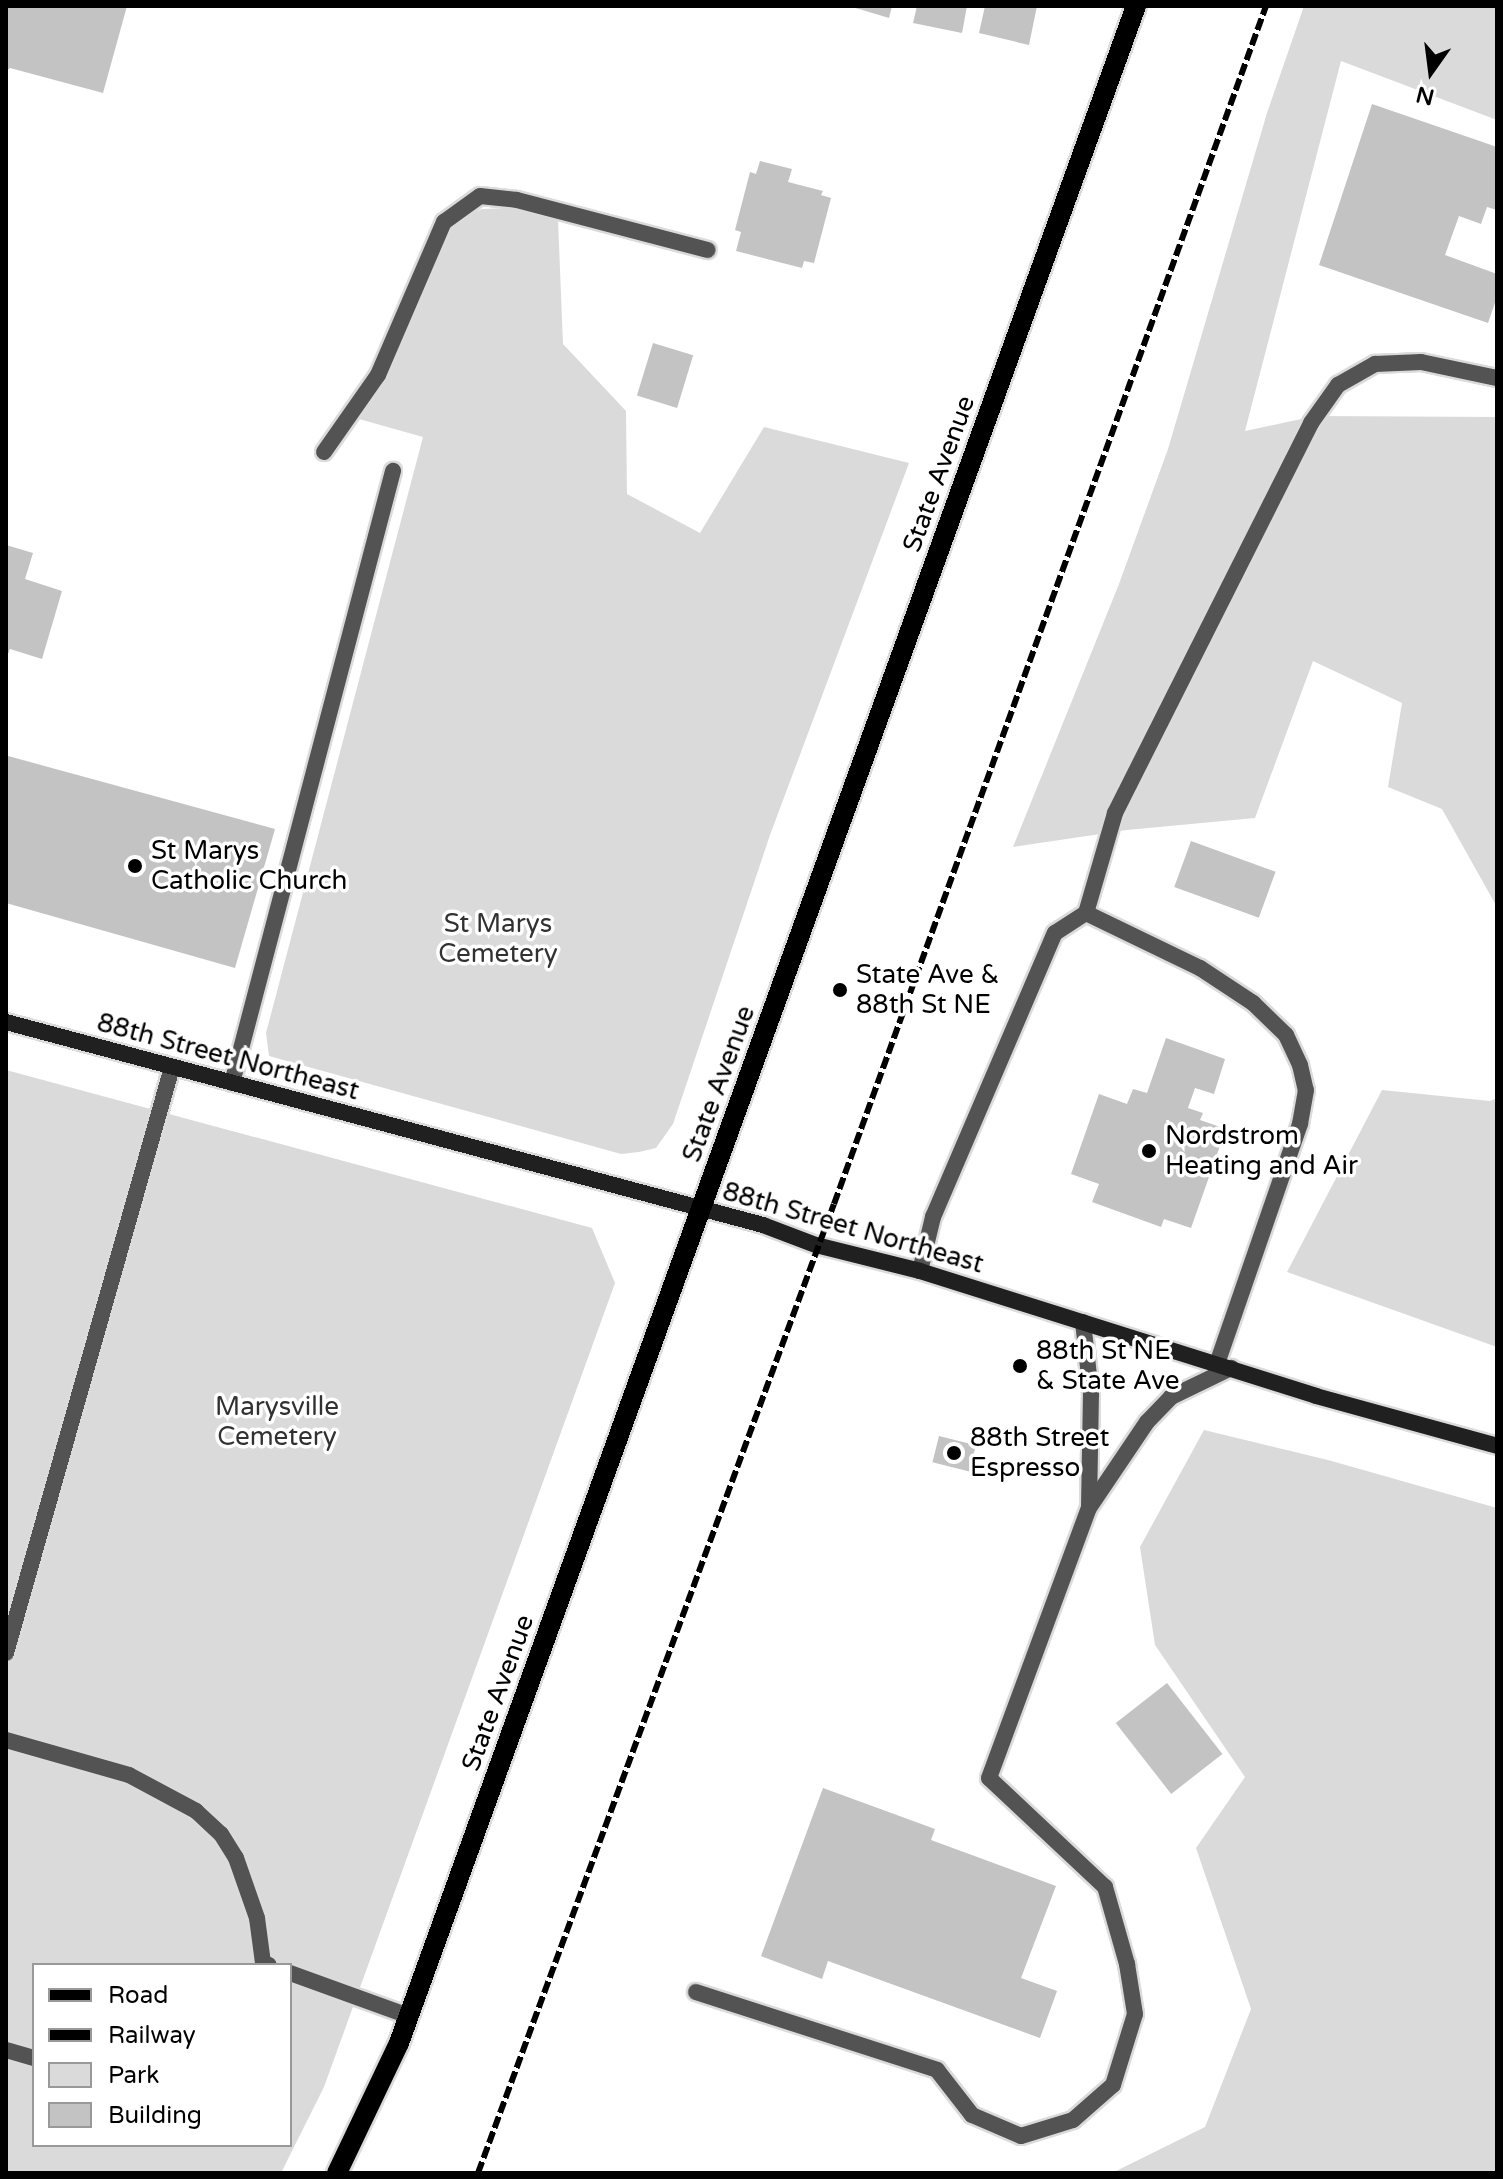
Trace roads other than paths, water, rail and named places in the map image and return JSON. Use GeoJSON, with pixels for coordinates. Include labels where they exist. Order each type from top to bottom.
{"type":"FeatureCollection","features":[{"type":"Feature","properties":{"kind":"main road","name":"State Avenue"},"geometry":{"type":"LineString","coordinates":[[337,2173],[409,2016],[1136,6]]}},
{"type":"Feature","properties":{"kind":"main road","name":"88th Street Northeast"},"geometry":{"type":"LineString","coordinates":[[6,1022],[702,1209],[816,1245],[920,1271],[1316,1396],[1497,1446]]}},
{"type":"Feature","properties":{"kind":"lane"},"geometry":{"type":"LineString","coordinates":[[324,452],[378,375],[444,222],[480,196],[517,200],[708,250]]}},
{"type":"Feature","properties":{"kind":"lane"},"geometry":{"type":"LineString","coordinates":[[920,1271],[933,1217],[1055,933],[1086,913],[1115,813],[1311,423],[1338,385],[1375,364],[1421,362],[1497,378]]}},
{"type":"Feature","properties":{"kind":"lane"},"geometry":{"type":"LineString","coordinates":[[232,1083],[393,471]]}},
{"type":"Feature","properties":{"kind":"lane"},"geometry":{"type":"LineString","coordinates":[[696,1992],[937,2070],[972,2115],[1021,2136],[1073,2120],[1113,2085],[1135,2014],[1127,1964],[1105,1887],[989,1778],[1089,1508],[1147,1422],[1171,1397],[1224,1366],[1300,1124],[1306,1090],[1300,1065],[1286,1035],[1253,1003],[1200,968],[1086,913]]}},
{"type":"Feature","properties":{"kind":"lane"},"geometry":{"type":"LineString","coordinates":[[6,1653],[172,1067]]}},
{"type":"Feature","properties":{"kind":"lane"},"geometry":{"type":"LineString","coordinates":[[1083,1322],[1091,1393],[1089,1508]]}},
{"type":"Feature","properties":{"kind":"lane"},"geometry":{"type":"LineString","coordinates":[[6,1740],[129,1775],[196,1811],[221,1834],[247,1884],[257,1918],[264,1963]]}},
{"type":"Feature","properties":{"kind":"lane"},"geometry":{"type":"LineString","coordinates":[[292,1974],[409,2016]]}},
{"type":"Feature","properties":{"kind":"lane"},"geometry":{"type":"LineString","coordinates":[[6,2050],[32,2057]]}},
{"type":"Feature","properties":{"kind":"railway"},"geometry":{"type":"LineString","coordinates":[[478,2173],[834,1204],[1266,6]]}},
{"type":"Feature","properties":{"kind":"place","name":"St Marys Catholic Church"},"geometry":{"type":"Point","coordinates":[135,866]}},
{"type":"Feature","properties":{"kind":"place","name":"State Ave & 88th St NE"},"geometry":{"type":"Point","coordinates":[840,990]}},
{"type":"Feature","properties":{"kind":"place","name":"Nordstrom Heating and Air"},"geometry":{"type":"Point","coordinates":[1149,1151]}},
{"type":"Feature","properties":{"kind":"place","name":"88th St NE & State Ave"},"geometry":{"type":"Point","coordinates":[1020,1366]}},
{"type":"Feature","properties":{"kind":"place","name":"88th Street Espresso"},"geometry":{"type":"Point","coordinates":[954,1453]}},
{"type":"Feature","properties":{"kind":"park label","name":"St Marys Cemetery"},"geometry":{"type":"Point","coordinates":[498,939]}},
{"type":"Feature","properties":{"kind":"park label","name":"Marysville Cemetery"},"geometry":{"type":"Point","coordinates":[277,1422]}}]}
